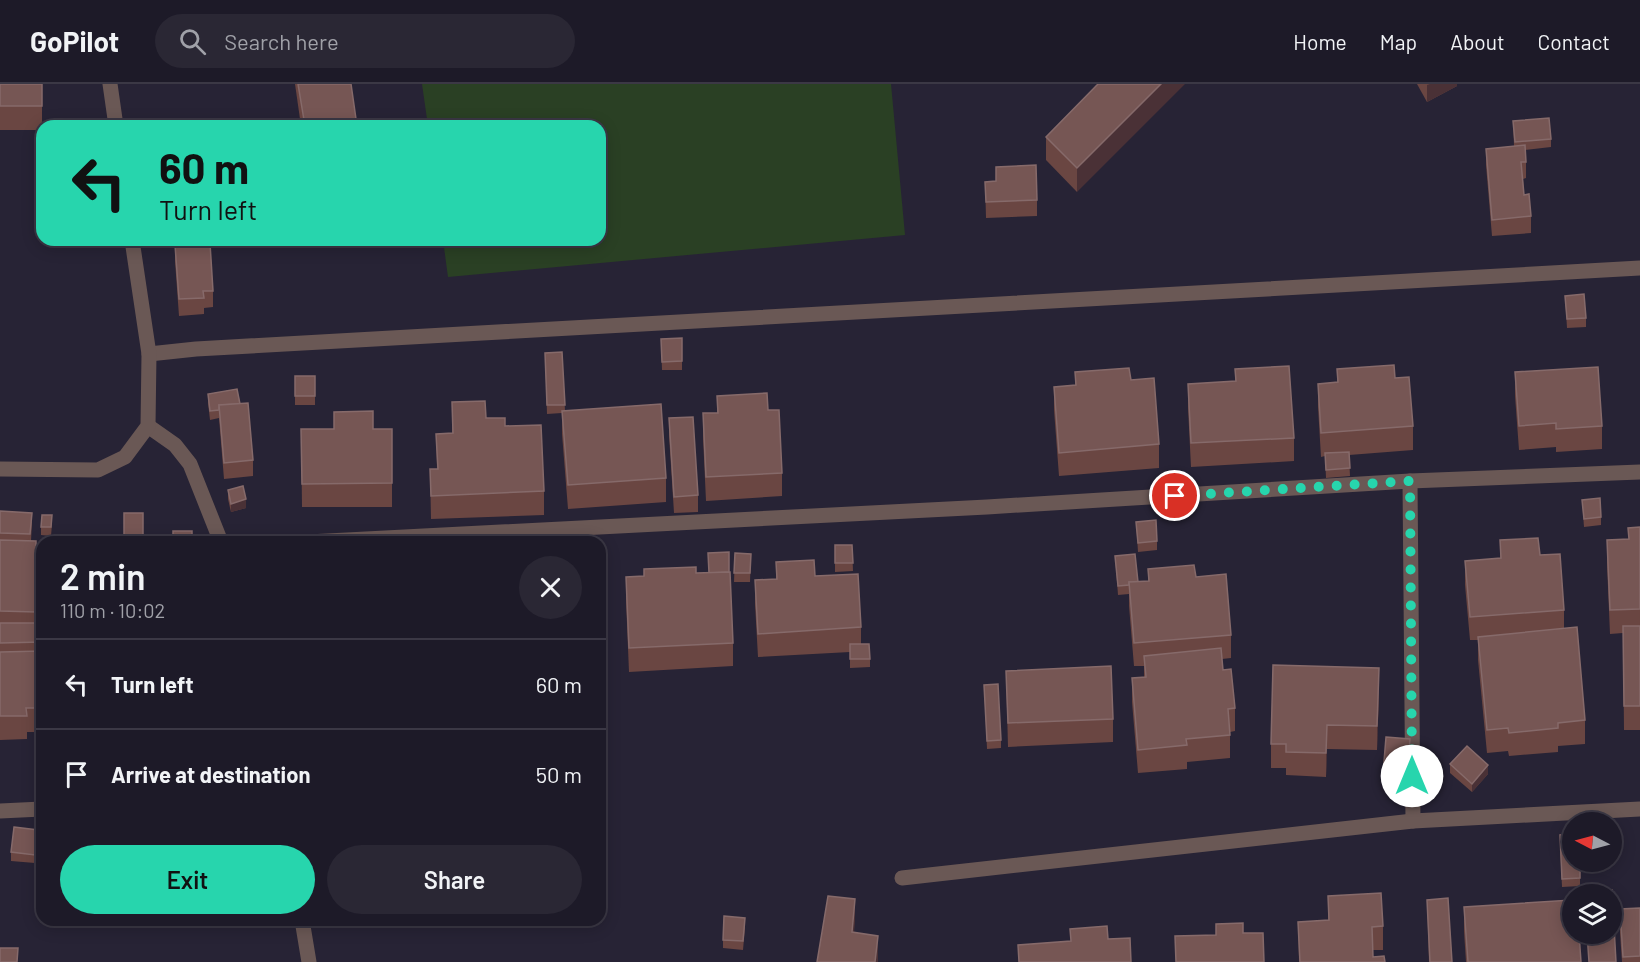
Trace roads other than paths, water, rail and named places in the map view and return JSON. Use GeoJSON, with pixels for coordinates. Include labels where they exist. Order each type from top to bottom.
{"type":"FeatureCollection","features":[{"type":"Feature","properties":{"kind":"street"},"geometry":{"type":"LineString","coordinates":[[110,84],[115,120]]}},
{"type":"Feature","properties":{"kind":"street"},"geometry":{"type":"LineString","coordinates":[[0,470],[98,470],[125,457],[148,426],[149,354],[133,246]]}},
{"type":"Feature","properties":{"kind":"street"},"geometry":{"type":"LineString","coordinates":[[149,354],[196,349],[1640,268]]}},
{"type":"Feature","properties":{"kind":"street"},"geometry":{"type":"LineString","coordinates":[[148,426],[175,445],[190,464],[219,536]]}},
{"type":"Feature","properties":{"kind":"street"},"geometry":{"type":"LineString","coordinates":[[424,536],[987,507],[1410,481],[1640,472]]}},
{"type":"Feature","properties":{"kind":"street"},"geometry":{"type":"LineString","coordinates":[[1410,481],[1413,821]]}},
{"type":"Feature","properties":{"kind":"street"},"geometry":{"type":"LineString","coordinates":[[0,811],[36,809]]}},
{"type":"Feature","properties":{"kind":"street"},"geometry":{"type":"LineString","coordinates":[[902,878],[1413,821],[1640,809]]}},
{"type":"Feature","properties":{"kind":"street"},"geometry":{"type":"LineString","coordinates":[[303,926],[309,962]]}}]}
